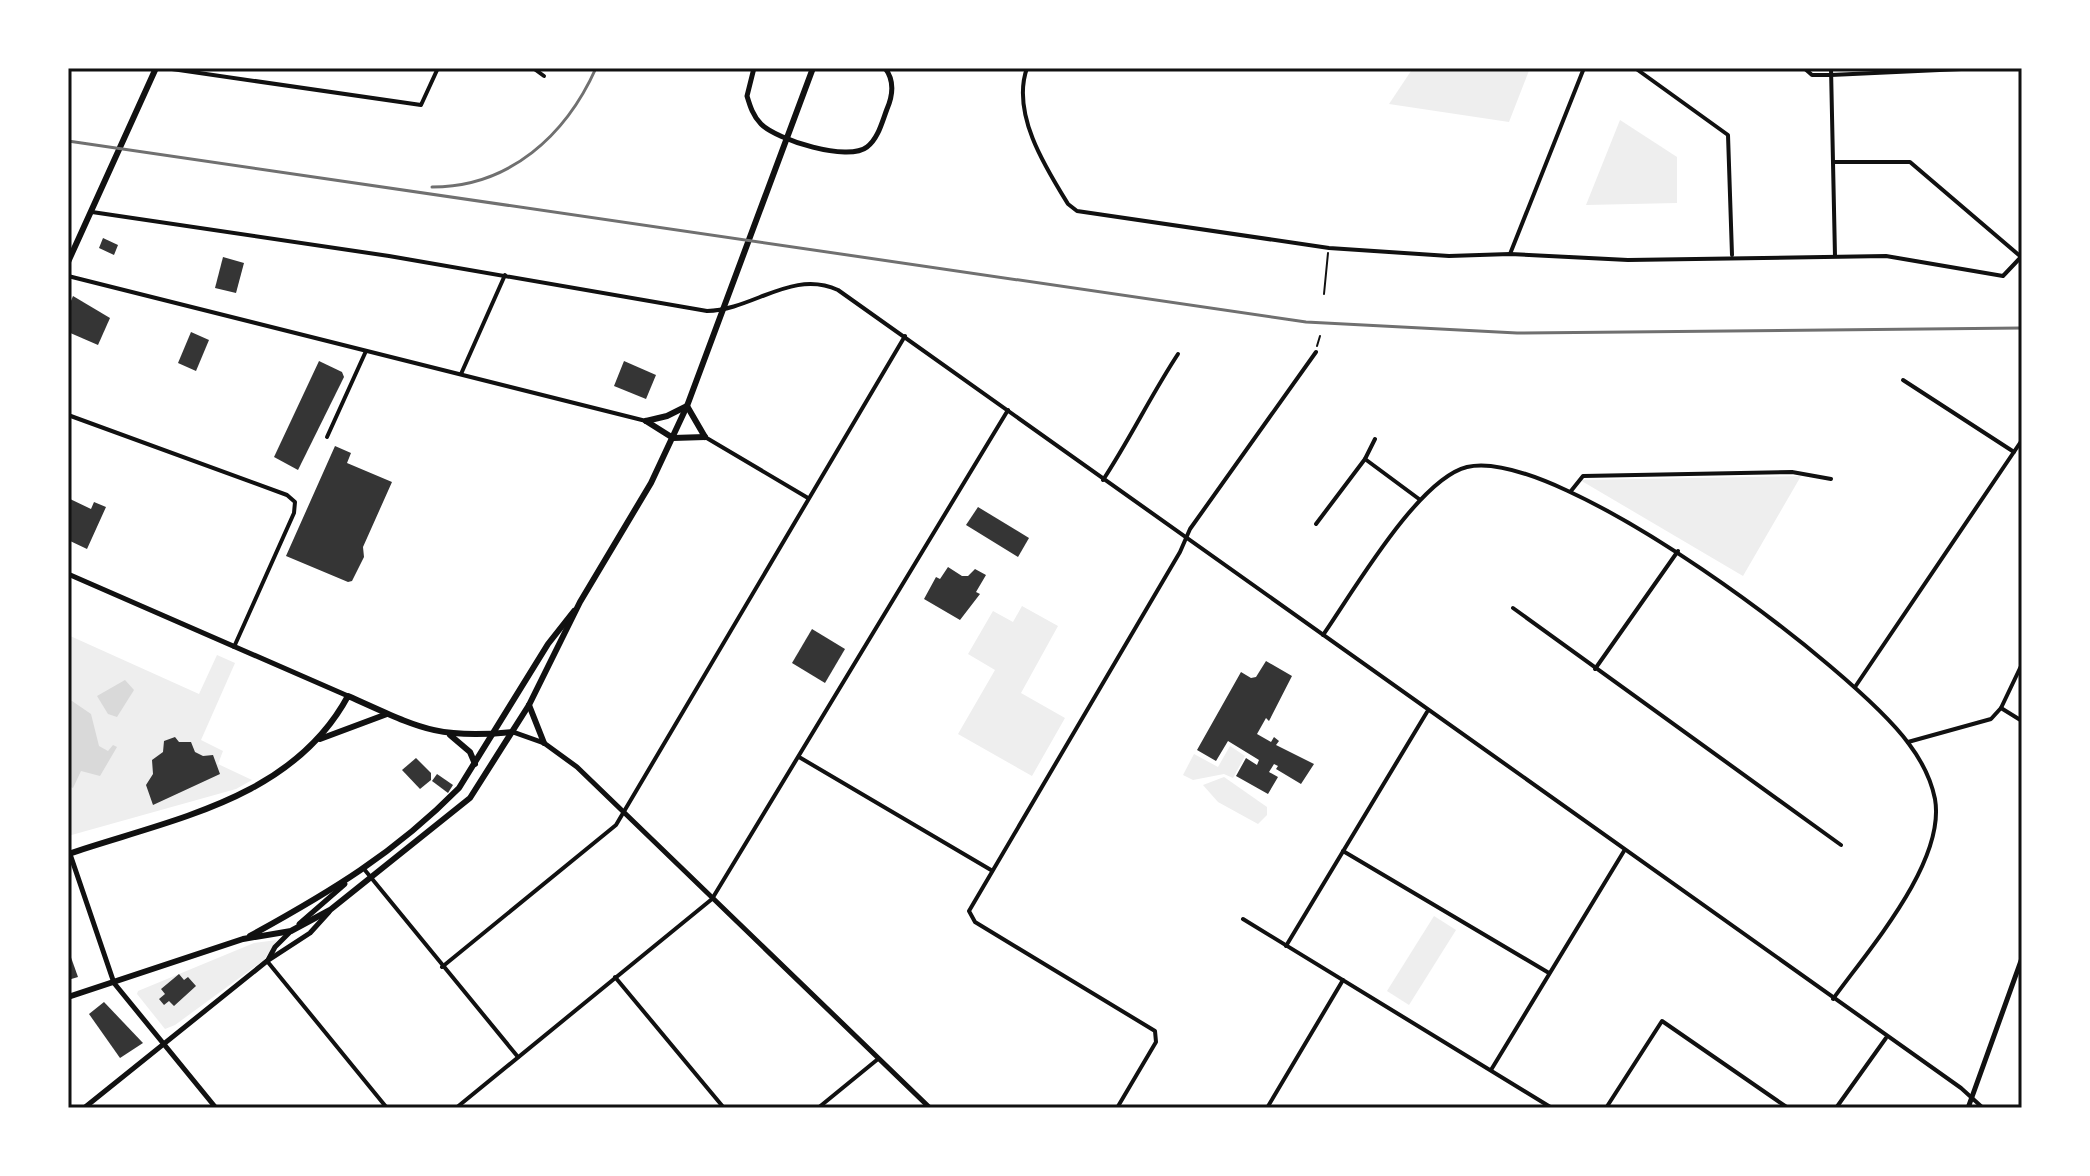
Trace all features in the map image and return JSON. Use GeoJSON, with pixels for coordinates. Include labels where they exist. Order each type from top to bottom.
{"type":"FeatureCollection","features":[{"type":"Feature","properties":{"kind":"main road"},"geometry":{"type":"LineString","coordinates":[[68,262],[156,68]]}},
{"type":"Feature","properties":{"kind":"main road"},"geometry":{"type":"LineString","coordinates":[[243,939],[345,884],[442,805],[475,764],[548,644],[580,602],[626,528],[673,438],[814,69]]}},
{"type":"Feature","properties":{"kind":"main road"},"geometry":{"type":"LineString","coordinates":[[646,421],[667,416],[687,406]]}},
{"type":"Feature","properties":{"kind":"main road"},"geometry":{"type":"LineString","coordinates":[[646,421],[673,438],[705,437],[687,406]]}},
{"type":"Feature","properties":{"kind":"main road"},"geometry":{"type":"LineString","coordinates":[[68,997],[243,939],[291,931],[330,910],[470,798],[529,705],[580,602]]}},
{"type":"Feature","properties":{"kind":"main road"},"geometry":{"type":"LineString","coordinates":[[69,854],[244,795],[267,782],[320,739],[348,696],[429,731],[450,735],[513,732]]}},
{"type":"Feature","properties":{"kind":"main road"},"geometry":{"type":"LineString","coordinates":[[529,705],[544,743]]}},
{"type":"Feature","properties":{"kind":"main road"},"geometry":{"type":"LineString","coordinates":[[320,739],[387,714]]}},
{"type":"Feature","properties":{"kind":"main road"},"geometry":{"type":"LineString","coordinates":[[450,735],[470,752],[475,764]]}},
{"type":"Feature","properties":{"kind":"street"},"geometry":{"type":"LineString","coordinates":[[165,68],[421,105],[438,68]]}},
{"type":"Feature","properties":{"kind":"street"},"geometry":{"type":"LineString","coordinates":[[533,68],[544,76]]}},
{"type":"Feature","properties":{"kind":"street"},"geometry":{"type":"LineString","coordinates":[[754,68],[747,96],[762,125],[803,144],[851,154],[866,148],[882,122],[893,95],[890,75],[885,68]]}},
{"type":"Feature","properties":{"kind":"street"},"geometry":{"type":"LineString","coordinates":[[1027,68],[1026,105],[1034,141],[1061,194],[1077,211],[1329,248],[1449,256],[1510,254],[1628,260],[1732,255],[1886,256],[2003,276],[2022,257],[1910,162],[1833,162]]}},
{"type":"Feature","properties":{"kind":"street"},"geometry":{"type":"LineString","coordinates":[[1510,254],[1584,68]]}},
{"type":"Feature","properties":{"kind":"street"},"geometry":{"type":"LineString","coordinates":[[1635,68],[1728,135],[1732,255]]}},
{"type":"Feature","properties":{"kind":"street"},"geometry":{"type":"LineString","coordinates":[[1804,68],[1812,75],[1983,68]]}},
{"type":"Feature","properties":{"kind":"street"},"geometry":{"type":"LineString","coordinates":[[1831,68],[1835,256]]}},
{"type":"Feature","properties":{"kind":"street"},"geometry":{"type":"LineString","coordinates":[[92,212],[505,275],[707,311],[731,310],[788,286],[821,284],[838,290],[1983,1108]]}},
{"type":"Feature","properties":{"kind":"street"},"geometry":{"type":"LineString","coordinates":[[461,374],[505,275]]}},
{"type":"Feature","properties":{"kind":"street"},"geometry":{"type":"LineString","coordinates":[[68,276],[646,421]]}},
{"type":"Feature","properties":{"kind":"street"},"geometry":{"type":"LineString","coordinates":[[442,967],[616,825],[905,336]]}},
{"type":"Feature","properties":{"kind":"street"},"geometry":{"type":"LineString","coordinates":[[327,437],[366,351]]}},
{"type":"Feature","properties":{"kind":"street"},"geometry":{"type":"LineString","coordinates":[[1117,1108],[1156,1042],[1157,1034],[1003,940],[969,915],[991,870],[1186,539],[1316,352]]}},
{"type":"Feature","properties":{"kind":"street"},"geometry":{"type":"LineString","coordinates":[[1103,480],[1134,432],[1145,404],[1178,354]]}},
{"type":"Feature","properties":{"kind":"street"},"geometry":{"type":"LineString","coordinates":[[1903,380],[2014,452]]}},
{"type":"Feature","properties":{"kind":"street"},"geometry":{"type":"LineString","coordinates":[[456,1108],[712,899],[1008,410]]}},
{"type":"Feature","properties":{"kind":"street"},"geometry":{"type":"LineString","coordinates":[[68,415],[287,495],[295,502],[294,513],[234,647]]}},
{"type":"Feature","properties":{"kind":"street"},"geometry":{"type":"LineString","coordinates":[[705,437],[808,498]]}},
{"type":"Feature","properties":{"kind":"street"},"geometry":{"type":"LineString","coordinates":[[1316,524],[1365,459],[1375,439]]}},
{"type":"Feature","properties":{"kind":"street"},"geometry":{"type":"LineString","coordinates":[[1855,687],[2022,440]]}},
{"type":"Feature","properties":{"kind":"street"},"geometry":{"type":"LineString","coordinates":[[1365,459],[1419,499]]}},
{"type":"Feature","properties":{"kind":"street"},"geometry":{"type":"LineString","coordinates":[[1323,635],[1419,499],[1445,477],[1480,465],[1516,468],[1571,491],[1678,551],[1855,687],[1908,742],[1931,782],[1935,800],[1933,843],[1918,877],[1833,999]]}},
{"type":"Feature","properties":{"kind":"street"},"geometry":{"type":"LineString","coordinates":[[1571,491],[1583,476],[1792,472],[1831,479]]}},
{"type":"Feature","properties":{"kind":"street"},"geometry":{"type":"LineString","coordinates":[[1595,669],[1678,551]]}},
{"type":"Feature","properties":{"kind":"street"},"geometry":{"type":"LineString","coordinates":[[68,574],[348,696]]}},
{"type":"Feature","properties":{"kind":"street"},"geometry":{"type":"LineString","coordinates":[[1513,608],[1841,845]]}},
{"type":"Feature","properties":{"kind":"street"},"geometry":{"type":"LineString","coordinates":[[1908,742],[1991,719],[2001,708],[2022,664]]}},
{"type":"Feature","properties":{"kind":"street"},"geometry":{"type":"LineString","coordinates":[[2001,708],[2022,721]]}},
{"type":"Feature","properties":{"kind":"street"},"geometry":{"type":"LineString","coordinates":[[1286,946],[1427,712]]}},
{"type":"Feature","properties":{"kind":"street"},"geometry":{"type":"LineString","coordinates":[[513,732],[544,743],[624,812],[930,1108]]}},
{"type":"Feature","properties":{"kind":"street"},"geometry":{"type":"LineString","coordinates":[[799,757],[991,870]]}},
{"type":"Feature","properties":{"kind":"street"},"geometry":{"type":"LineString","coordinates":[[1343,851],[1549,973]]}},
{"type":"Feature","properties":{"kind":"street"},"geometry":{"type":"LineString","coordinates":[[1491,1070],[1624,851]]}},
{"type":"Feature","properties":{"kind":"street"},"geometry":{"type":"LineString","coordinates":[[69,854],[114,983],[216,1108]]}},
{"type":"Feature","properties":{"kind":"street"},"geometry":{"type":"LineString","coordinates":[[364,869],[518,1057]]}},
{"type":"Feature","properties":{"kind":"street"},"geometry":{"type":"LineString","coordinates":[[267,961],[275,947],[291,931],[345,884]]}},
{"type":"Feature","properties":{"kind":"street"},"geometry":{"type":"LineString","coordinates":[[84,1108],[267,961],[310,933],[330,910]]}},
{"type":"Feature","properties":{"kind":"street"},"geometry":{"type":"LineString","coordinates":[[1243,919],[1552,1108]]}},
{"type":"Feature","properties":{"kind":"street"},"geometry":{"type":"LineString","coordinates":[[1968,1108],[2022,958]]}},
{"type":"Feature","properties":{"kind":"street"},"geometry":{"type":"LineString","coordinates":[[267,961],[387,1108]]}},
{"type":"Feature","properties":{"kind":"street"},"geometry":{"type":"LineString","coordinates":[[615,977],[724,1108]]}},
{"type":"Feature","properties":{"kind":"street"},"geometry":{"type":"LineString","coordinates":[[1267,1108],[1343,980]]}},
{"type":"Feature","properties":{"kind":"street"},"geometry":{"type":"LineString","coordinates":[[1606,1108],[1662,1021],[1788,1108]]}},
{"type":"Feature","properties":{"kind":"street"},"geometry":{"type":"LineString","coordinates":[[1836,1108],[1886,1037]]}},
{"type":"Feature","properties":{"kind":"street"},"geometry":{"type":"LineString","coordinates":[[818,1108],[879,1058]]}},
{"type":"Feature","properties":{"kind":"path"},"geometry":{"type":"LineString","coordinates":[[1324,294],[1329,248]]}},
{"type":"Feature","properties":{"kind":"path"},"geometry":{"type":"LineString","coordinates":[[1316,352],[1320,336]]}},
{"type":"Feature","properties":{"kind":"shaded area"},"geometry":{"type":"Polygon","coordinates":[[[1413,68],[1530,68],[1509,122],[1389,104],[1413,68]]]}},
{"type":"Feature","properties":{"kind":"shaded area"},"geometry":{"type":"Polygon","coordinates":[[[1620,120],[1677,157],[1677,203],[1586,205],[1620,120]]]}},
{"type":"Feature","properties":{"kind":"shaded area"},"geometry":{"type":"Polygon","coordinates":[[[1801,476],[1743,576],[1580,480],[1801,476]]]}},
{"type":"Feature","properties":{"kind":"shaded area"},"geometry":{"type":"Polygon","coordinates":[[[1022,606],[1058,626],[1021,693],[1065,718],[1032,776],[958,734],[995,670],[968,654],[993,611],[1013,622],[1022,606]]]}},
{"type":"Feature","properties":{"kind":"shaded area"},"geometry":{"type":"Polygon","coordinates":[[[68,635],[199,694],[217,655],[235,663],[201,740],[223,751],[218,764],[252,780],[236,789],[68,836],[68,635]]]}},
{"type":"Feature","properties":{"kind":"shaded area"},"geometry":{"type":"Polygon","coordinates":[[[125,680],[134,690],[117,717],[108,714],[97,696],[125,680]]]}},
{"type":"Feature","properties":{"kind":"shaded area"},"geometry":{"type":"Polygon","coordinates":[[[72,701],[91,714],[99,746],[108,751],[113,745],[117,747],[100,776],[81,771],[73,788],[68,786],[68,702],[72,701]]]}},
{"type":"Feature","properties":{"kind":"shaded area"},"geometry":{"type":"Polygon","coordinates":[[[1230,746],[1245,756],[1233,778],[1224,774],[1193,780],[1183,775],[1194,754],[1218,767],[1230,746]]]}},
{"type":"Feature","properties":{"kind":"shaded area"},"geometry":{"type":"Polygon","coordinates":[[[1224,777],[1267,807],[1267,815],[1258,824],[1218,802],[1203,785],[1224,777]]]}},
{"type":"Feature","properties":{"kind":"shaded area"},"geometry":{"type":"Polygon","coordinates":[[[1434,916],[1456,930],[1409,1005],[1387,991],[1434,916]]]}},
{"type":"Feature","properties":{"kind":"shaded area"},"geometry":{"type":"Polygon","coordinates":[[[277,940],[264,960],[175,1025],[165,1029],[137,994],[254,943],[277,940]]]}},
{"type":"Feature","properties":{"kind":"building"},"geometry":{"type":"Polygon","coordinates":[[[103,238],[118,245],[114,255],[99,248],[103,238]]]}},
{"type":"Feature","properties":{"kind":"building"},"geometry":{"type":"Polygon","coordinates":[[[223,257],[244,263],[236,293],[215,288],[223,257]]]}},
{"type":"Feature","properties":{"kind":"building"},"geometry":{"type":"Polygon","coordinates":[[[73,296],[110,318],[98,345],[68,332],[68,308],[73,296]]]}},
{"type":"Feature","properties":{"kind":"building"},"geometry":{"type":"Polygon","coordinates":[[[191,332],[209,340],[196,371],[178,363],[191,332]]]}},
{"type":"Feature","properties":{"kind":"building"},"geometry":{"type":"Polygon","coordinates":[[[319,361],[342,372],[344,377],[298,470],[274,457],[319,361]]]}},
{"type":"Feature","properties":{"kind":"building"},"geometry":{"type":"Polygon","coordinates":[[[624,361],[656,375],[646,399],[614,386],[624,361]]]}},
{"type":"Feature","properties":{"kind":"building"},"geometry":{"type":"Polygon","coordinates":[[[335,446],[351,453],[347,463],[392,482],[363,547],[364,557],[352,581],[348,582],[286,556],[335,446]]]}},
{"type":"Feature","properties":{"kind":"building"},"geometry":{"type":"Polygon","coordinates":[[[68,498],[91,509],[94,502],[106,507],[87,549],[68,540],[68,498]]]}},
{"type":"Feature","properties":{"kind":"building"},"geometry":{"type":"Polygon","coordinates":[[[978,507],[1029,538],[1018,557],[966,525],[978,507]]]}},
{"type":"Feature","properties":{"kind":"building"},"geometry":{"type":"Polygon","coordinates":[[[948,567],[962,576],[968,576],[975,569],[986,575],[976,592],[980,594],[960,620],[924,599],[936,577],[940,579],[948,567]]]}},
{"type":"Feature","properties":{"kind":"building"},"geometry":{"type":"Polygon","coordinates":[[[812,629],[845,649],[825,683],[792,663],[812,629]]]}},
{"type":"Feature","properties":{"kind":"building"},"geometry":{"type":"Polygon","coordinates":[[[1266,661],[1292,676],[1269,721],[1266,718],[1257,734],[1271,742],[1274,737],[1279,741],[1276,745],[1314,764],[1301,784],[1276,769],[1278,766],[1274,764],[1269,772],[1278,777],[1268,794],[1236,776],[1246,758],[1257,765],[1259,760],[1228,741],[1216,761],[1197,750],[1241,672],[1251,678],[1256,677],[1266,661]]]}},
{"type":"Feature","properties":{"kind":"building"},"geometry":{"type":"Polygon","coordinates":[[[175,737],[179,742],[191,742],[195,752],[203,756],[213,755],[220,774],[153,805],[146,785],[153,774],[152,760],[163,752],[164,741],[175,737]]]}},
{"type":"Feature","properties":{"kind":"building"},"geometry":{"type":"Polygon","coordinates":[[[416,758],[431,773],[431,780],[420,789],[402,770],[416,758]]]}},
{"type":"Feature","properties":{"kind":"building"},"geometry":{"type":"Polygon","coordinates":[[[437,774],[453,785],[448,793],[432,781],[437,774]]]}},
{"type":"Feature","properties":{"kind":"building"},"geometry":{"type":"Polygon","coordinates":[[[68,949],[78,977],[68,980],[68,949]]]}},
{"type":"Feature","properties":{"kind":"building"},"geometry":{"type":"Polygon","coordinates":[[[179,974],[184,980],[188,977],[196,986],[174,1006],[169,1001],[164,1005],[159,999],[165,994],[161,989],[179,974]]]}},
{"type":"Feature","properties":{"kind":"building"},"geometry":{"type":"Polygon","coordinates":[[[104,1002],[143,1043],[120,1058],[89,1014],[104,1002]]]}},
{"type":"Feature","properties":{"kind":"railway"},"geometry":{"type":"LineString","coordinates":[[432,187],[460,185],[486,178],[532,153],[569,115],[596,68]]}},
{"type":"Feature","properties":{"kind":"railway"},"geometry":{"type":"LineString","coordinates":[[68,141],[1306,322],[1517,333],[2022,328]]}}]}
